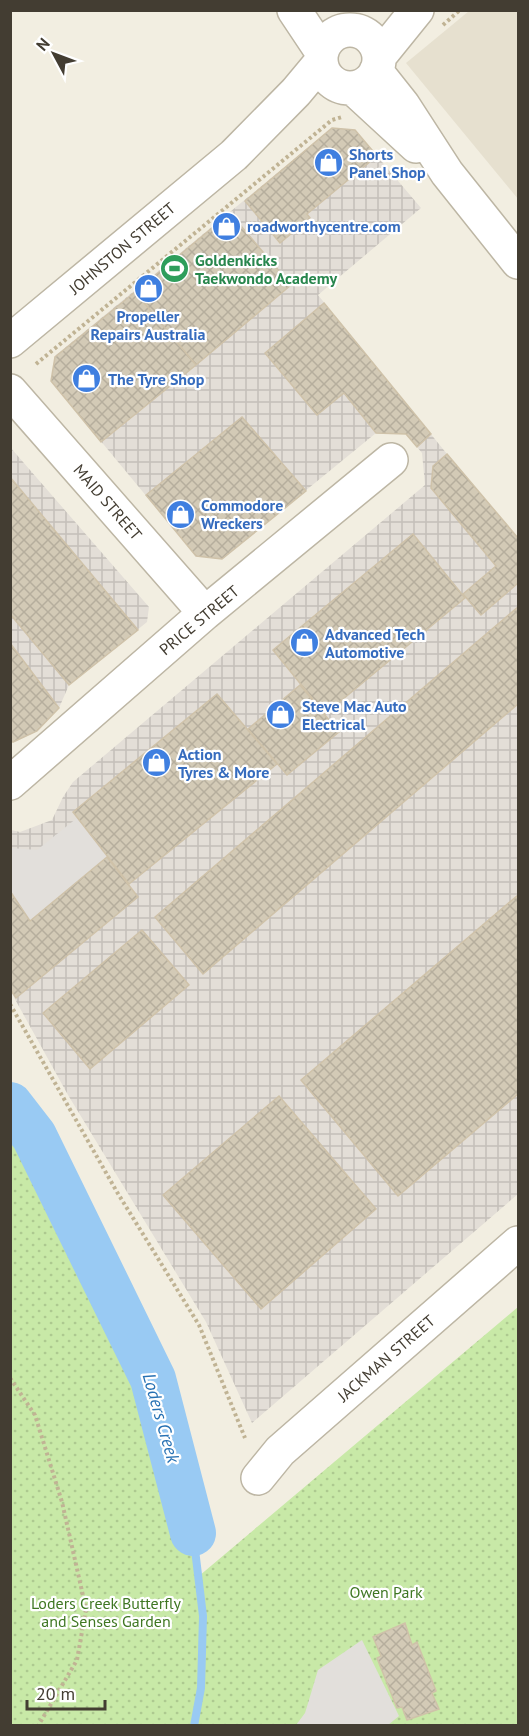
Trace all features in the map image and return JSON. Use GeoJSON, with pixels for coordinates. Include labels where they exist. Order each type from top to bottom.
{"type":"FeatureCollection","features":[{"type":"Feature","properties":{"kind":"street"},"geometry":{"type":"LineString","coordinates":[[294,10],[349,76],[447,173],[519,262]]}},
{"type":"Feature","properties":{"kind":"street"},"geometry":{"type":"LineString","coordinates":[[325,10],[368,35],[378,49],[349,76]]}},
{"type":"Feature","properties":{"kind":"street"},"geometry":{"type":"LineString","coordinates":[[349,76],[324,45],[335,33],[356,30],[394,10]]}},
{"type":"Feature","properties":{"kind":"street","name":"JOHNSTON STREET"},"geometry":{"type":"LineString","coordinates":[[10,340],[234,154],[289,99],[349,76],[426,21]]}},
{"type":"Feature","properties":{"kind":"street","name":"MAID STREET"},"geometry":{"type":"LineString","coordinates":[[10,391],[205,613]]}},
{"type":"Feature","properties":{"kind":"street","name":"PRICE STREET"},"geometry":{"type":"LineString","coordinates":[[10,783],[205,613],[390,460]]}},
{"type":"Feature","properties":{"kind":"street","name":"JACKMAN STREET"},"geometry":{"type":"LineString","coordinates":[[258,1478],[280,1451],[519,1243]]}},
{"type":"Feature","properties":{"kind":"path"},"geometry":{"type":"LineString","coordinates":[[426,21],[460,10]]}},
{"type":"Feature","properties":{"kind":"path"},"geometry":{"type":"LineString","coordinates":[[36,364],[332,120],[340,117],[349,76]]}},
{"type":"Feature","properties":{"kind":"path"},"geometry":{"type":"LineString","coordinates":[[10,1004],[117,1192],[199,1325],[245,1438]]}},
{"type":"Feature","properties":{"kind":"path"},"geometry":{"type":"LineString","coordinates":[[10,1378],[35,1415],[62,1502],[86,1609],[77,1660],[38,1725]]}},
{"type":"Feature","properties":{"kind":"shaded area"},"geometry":{"type":"Polygon","coordinates":[[[469,11],[518,11],[518,199],[406,63],[469,11]]]}},
{"type":"Feature","properties":{"kind":"shaded area"},"geometry":{"type":"Polygon","coordinates":[[[332,128],[355,130],[421,208],[318,295],[518,538],[518,1194],[252,1423],[206,1322],[68,1095],[11,992],[11,830],[20,832],[52,820],[73,782],[425,485],[422,453],[406,434],[376,433],[222,559],[196,556],[51,381],[55,356],[332,128]]]}},
{"type":"Feature","properties":{"kind":"shaded area"},"geometry":{"type":"Polygon","coordinates":[[[10,447],[149,607],[147,622],[69,685],[59,708],[37,731],[11,743],[10,447]]]}},
{"type":"Feature","properties":{"kind":"shaded area"},"geometry":{"type":"Polygon","coordinates":[[[77,818],[107,857],[30,921],[11,891],[11,848],[37,850],[77,818]]]}},
{"type":"Feature","properties":{"kind":"shaded area"},"geometry":{"type":"Polygon","coordinates":[[[362,1640],[399,1716],[388,1725],[296,1725],[305,1713],[318,1670],[362,1640]]]}},
{"type":"Feature","properties":{"kind":"green space"},"geometry":{"type":"Polygon","coordinates":[[[10,1105],[34,1136],[153,1379],[193,1533],[199,1576],[518,1307],[518,1725],[11,1725],[10,1105]]]}},
{"type":"Feature","properties":{"kind":"building"},"geometry":{"type":"Polygon","coordinates":[[[332,128],[355,130],[377,156],[307,214],[310,218],[280,243],[245,201],[332,128]]]}},
{"type":"Feature","properties":{"kind":"building"},"geometry":{"type":"Polygon","coordinates":[[[230,213],[291,285],[196,365],[135,292],[230,213]]]}},
{"type":"Feature","properties":{"kind":"building"},"geometry":{"type":"Polygon","coordinates":[[[135,292],[196,365],[101,442],[51,381],[55,357],[135,292]]]}},
{"type":"Feature","properties":{"kind":"building"},"geometry":{"type":"Polygon","coordinates":[[[324,303],[431,434],[417,447],[406,434],[376,433],[344,393],[317,415],[265,353],[324,303]]]}},
{"type":"Feature","properties":{"kind":"building"},"geometry":{"type":"Polygon","coordinates":[[[242,417],[306,491],[222,559],[196,556],[146,495],[242,417]]]}},
{"type":"Feature","properties":{"kind":"building"},"geometry":{"type":"Polygon","coordinates":[[[447,454],[518,538],[518,583],[481,615],[463,594],[496,566],[431,488],[433,466],[447,454]]]}},
{"type":"Feature","properties":{"kind":"building"},"geometry":{"type":"Polygon","coordinates":[[[10,477],[138,630],[69,685],[10,614],[10,477]]]}},
{"type":"Feature","properties":{"kind":"building"},"geometry":{"type":"Polygon","coordinates":[[[413,534],[465,598],[325,714],[273,650],[413,534]]]}},
{"type":"Feature","properties":{"kind":"building"},"geometry":{"type":"Polygon","coordinates":[[[518,607],[518,704],[203,974],[155,917],[518,607]]]}},
{"type":"Feature","properties":{"kind":"building"},"geometry":{"type":"Polygon","coordinates":[[[10,643],[59,708],[37,731],[13,742],[10,739],[10,643]]]}},
{"type":"Feature","properties":{"kind":"building"},"geometry":{"type":"Polygon","coordinates":[[[300,685],[339,732],[287,775],[248,729],[300,685]]]}},
{"type":"Feature","properties":{"kind":"building"},"geometry":{"type":"Polygon","coordinates":[[[217,694],[277,764],[129,884],[73,812],[217,694]]]}},
{"type":"Feature","properties":{"kind":"building"},"geometry":{"type":"Polygon","coordinates":[[[107,857],[138,897],[16,998],[10,989],[10,891],[30,921],[107,857]]]}},
{"type":"Feature","properties":{"kind":"building"},"geometry":{"type":"Polygon","coordinates":[[[518,895],[518,1094],[398,1196],[301,1080],[518,895]]]}},
{"type":"Feature","properties":{"kind":"building"},"geometry":{"type":"Polygon","coordinates":[[[142,930],[189,985],[90,1069],[43,1013],[142,930]]]}},
{"type":"Feature","properties":{"kind":"building"},"geometry":{"type":"Polygon","coordinates":[[[279,1096],[376,1209],[261,1309],[163,1195],[279,1096]]]}},
{"type":"Feature","properties":{"kind":"building"},"geometry":{"type":"Polygon","coordinates":[[[405,1623],[412,1645],[417,1642],[436,1691],[432,1693],[439,1709],[407,1720],[402,1707],[397,1708],[377,1658],[381,1656],[373,1637],[405,1623]]]}},
{"type":"Feature","properties":{"kind":"waterway","name":"Loders Creek"},"geometry":{"type":"LineString","coordinates":[[10,1105],[34,1136],[153,1379],[193,1533]]}},
{"type":"Feature","properties":{"kind":"waterway","name":"Loders Creek"},"geometry":{"type":"LineString","coordinates":[[193,1533],[203,1616],[201,1688],[194,1726]]}},
{"type":"Feature","properties":{"kind":"place","name":"Shorts Panel Shop"},"geometry":{"type":"Point","coordinates":[328,163]}},
{"type":"Feature","properties":{"kind":"place","name":"roadworthycentre.com"},"geometry":{"type":"Point","coordinates":[226,226]}},
{"type":"Feature","properties":{"kind":"place","name":"Goldenkicks Taekwondo Academy"},"geometry":{"type":"Point","coordinates":[174,269]}},
{"type":"Feature","properties":{"kind":"place","name":"Propeller Repairs Australia"},"geometry":{"type":"Point","coordinates":[148,288]}},
{"type":"Feature","properties":{"kind":"place","name":"The Tyre Shop"},"geometry":{"type":"Point","coordinates":[87,379]}},
{"type":"Feature","properties":{"kind":"place","name":"Commodore Wreckers"},"geometry":{"type":"Point","coordinates":[180,514]}},
{"type":"Feature","properties":{"kind":"place","name":"Advanced Tech Automotive"},"geometry":{"type":"Point","coordinates":[304,643]}},
{"type":"Feature","properties":{"kind":"place","name":"Steve Mac Auto Electrical"},"geometry":{"type":"Point","coordinates":[281,715]}},
{"type":"Feature","properties":{"kind":"place","name":"Action Tyres & More"},"geometry":{"type":"Point","coordinates":[157,763]}},
{"type":"Feature","properties":{"kind":"park label","name":"Owen Park"},"geometry":{"type":"Point","coordinates":[386,1592]}},
{"type":"Feature","properties":{"kind":"park label","name":"Loders Creek Butterfly and Senses Garden"},"geometry":{"type":"Point","coordinates":[106,1612]}}]}
